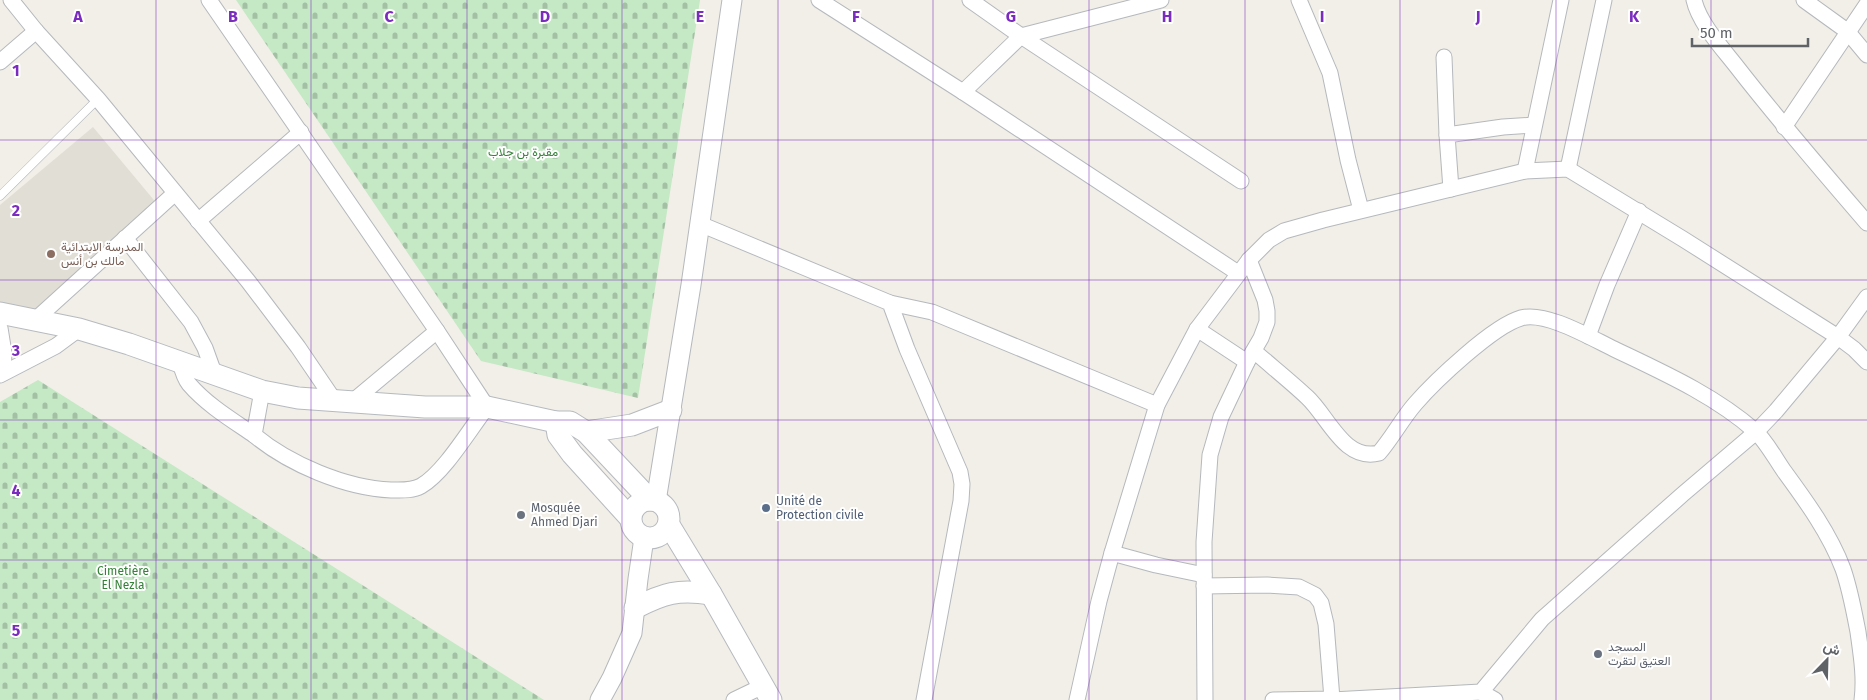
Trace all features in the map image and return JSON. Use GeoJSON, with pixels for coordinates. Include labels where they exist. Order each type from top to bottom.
{"type":"FeatureCollection","features":[{"type":"Feature","properties":{"kind":"main road"},"geometry":{"type":"LineString","coordinates":[[0,313],[79,330],[129,344],[262,390],[298,398],[425,407],[487,407],[556,422],[570,422],[586,432],[653,500],[666,508],[668,525],[711,594],[767,693]]}},
{"type":"Feature","properties":{"kind":"main road"},"geometry":{"type":"LineString","coordinates":[[586,432],[632,425],[671,410]]}},
{"type":"Feature","properties":{"kind":"main road"},"geometry":{"type":"LineString","coordinates":[[556,422],[558,435],[572,454],[630,518],[634,530],[644,538],[657,537],[662,534],[668,525]]}},
{"type":"Feature","properties":{"kind":"main road"},"geometry":{"type":"LineString","coordinates":[[630,518],[634,507],[639,503],[653,500]]}},
{"type":"Feature","properties":{"kind":"main road"},"geometry":{"type":"LineString","coordinates":[[635,608],[656,597],[672,593],[688,591],[711,594]]}},
{"type":"Feature","properties":{"kind":"street"},"geometry":{"type":"LineString","coordinates":[[11,0],[36,31],[98,99],[174,194],[248,280],[298,347],[343,401],[437,331]]}},
{"type":"Feature","properties":{"kind":"street"},"geometry":{"type":"LineString","coordinates":[[180,362],[184,376],[189,383],[213,406],[274,450],[312,470],[362,487],[406,490],[420,487],[433,477],[487,407],[437,331],[209,0]]}},
{"type":"Feature","properties":{"kind":"street"},"geometry":{"type":"LineString","coordinates":[[653,500],[671,410],[732,0]]}},
{"type":"Feature","properties":{"kind":"street"},"geometry":{"type":"LineString","coordinates":[[819,0],[963,92],[1238,273]]}},
{"type":"Feature","properties":{"kind":"street"},"geometry":{"type":"LineString","coordinates":[[970,0],[1240,181]]}},
{"type":"Feature","properties":{"kind":"street"},"geometry":{"type":"LineString","coordinates":[[963,92],[1022,36],[1161,0]]}},
{"type":"Feature","properties":{"kind":"street"},"geometry":{"type":"LineString","coordinates":[[1299,0],[1330,73],[1348,160],[1361,210]]}},
{"type":"Feature","properties":{"kind":"street"},"geometry":{"type":"LineString","coordinates":[[1525,170],[1561,0]]}},
{"type":"Feature","properties":{"kind":"street"},"geometry":{"type":"LineString","coordinates":[[1568,169],[1604,0]]}},
{"type":"Feature","properties":{"kind":"street"},"geometry":{"type":"LineString","coordinates":[[1694,0],[1714,38],[1784,127],[1867,223]]}},
{"type":"Feature","properties":{"kind":"street"},"geometry":{"type":"LineString","coordinates":[[1804,0],[1847,31],[1867,55]]}},
{"type":"Feature","properties":{"kind":"street"},"geometry":{"type":"LineString","coordinates":[[1784,127],[1867,4]]}},
{"type":"Feature","properties":{"kind":"street"},"geometry":{"type":"LineString","coordinates":[[0,62],[36,31]]}},
{"type":"Feature","properties":{"kind":"street"},"geometry":{"type":"LineString","coordinates":[[1444,57],[1451,189]]}},
{"type":"Feature","properties":{"kind":"street"},"geometry":{"type":"LineString","coordinates":[[1447,135],[1503,127],[1534,125]]}},
{"type":"Feature","properties":{"kind":"street"},"geometry":{"type":"LineString","coordinates":[[198,221],[301,132]]}},
{"type":"Feature","properties":{"kind":"street"},"geometry":{"type":"LineString","coordinates":[[1077,700],[1099,601],[1112,553],[1157,405],[1197,329],[1249,260],[1270,240],[1284,231],[1525,170],[1568,169],[1639,211],[1838,336],[1867,362]]}},
{"type":"Feature","properties":{"kind":"street"},"geometry":{"type":"LineString","coordinates":[[36,320],[174,194]]}},
{"type":"Feature","properties":{"kind":"street"},"geometry":{"type":"LineString","coordinates":[[1588,336],[1607,285],[1639,211]]}},
{"type":"Feature","properties":{"kind":"street"},"geometry":{"type":"LineString","coordinates":[[700,224],[890,303],[932,312],[1157,405]]}},
{"type":"Feature","properties":{"kind":"street"},"geometry":{"type":"LineString","coordinates":[[125,238],[192,322],[205,348],[214,373]]}},
{"type":"Feature","properties":{"kind":"street"},"geometry":{"type":"LineString","coordinates":[[1205,700],[1205,532],[1210,455],[1221,417],[1261,338],[1267,322],[1265,300],[1249,260]]}},
{"type":"Feature","properties":{"kind":"street"},"geometry":{"type":"LineString","coordinates":[[1481,692],[1542,620],[1683,494],[1756,432],[1798,387],[1867,297]]}},
{"type":"Feature","properties":{"kind":"street"},"geometry":{"type":"LineString","coordinates":[[890,303],[907,349],[960,472],[962,484],[961,501],[924,700]]}},
{"type":"Feature","properties":{"kind":"street"},"geometry":{"type":"LineString","coordinates":[[1197,329],[1251,357],[1308,398],[1331,428],[1352,448],[1363,455],[1379,453],[1414,405],[1449,370],[1488,336],[1507,324],[1522,318],[1536,318],[1560,323],[1656,369],[1714,400],[1756,432],[1806,502],[1842,568],[1853,608],[1861,652],[1862,700]]}},
{"type":"Feature","properties":{"kind":"street"},"geometry":{"type":"LineString","coordinates":[[0,328],[4,353],[2,374]]}},
{"type":"Feature","properties":{"kind":"street"},"geometry":{"type":"LineString","coordinates":[[2,374],[48,351],[79,330]]}},
{"type":"Feature","properties":{"kind":"street"},"geometry":{"type":"LineString","coordinates":[[254,435],[262,390]]}},
{"type":"Feature","properties":{"kind":"street"},"geometry":{"type":"LineString","coordinates":[[600,700],[629,640],[644,538]]}},
{"type":"Feature","properties":{"kind":"street"},"geometry":{"type":"LineString","coordinates":[[1112,553],[1204,581],[1299,587],[1315,595],[1321,603],[1326,624],[1332,700]]}},
{"type":"Feature","properties":{"kind":"street"},"geometry":{"type":"LineString","coordinates":[[1273,700],[1403,698],[1481,692],[1495,700]]}},
{"type":"Feature","properties":{"kind":"street"},"geometry":{"type":"LineString","coordinates":[[734,700],[767,693]]}},
{"type":"Feature","properties":{"kind":"lane"},"geometry":{"type":"LineString","coordinates":[[0,196],[98,99]]}},
{"type":"Feature","properties":{"kind":"shaded area","name":"المدرسة الابتدائية مالك بن أنس"},"geometry":{"type":"Polygon","coordinates":[[[93,127],[158,205],[38,309],[17,309],[0,302],[0,205],[93,127]]]}},
{"type":"Feature","properties":{"kind":"green space","name":"مقبرة بن جلاب"},"geometry":{"type":"Polygon","coordinates":[[[236,0],[700,0],[638,398],[481,361],[236,0]]]}},
{"type":"Feature","properties":{"kind":"green space","name":"Cimetière El Nezla"},"geometry":{"type":"Polygon","coordinates":[[[38,380],[544,700],[0,700],[0,402],[38,380]]]}},
{"type":"Feature","properties":{"kind":"place","name":"المدرسة الابتدائية مالك بن أنس"},"geometry":{"type":"Point","coordinates":[51,254]}},
{"type":"Feature","properties":{"kind":"place","name":"Unité de Protection civile"},"geometry":{"type":"Point","coordinates":[766,508]}},
{"type":"Feature","properties":{"kind":"place","name":"Mosquée Ahmed Djari"},"geometry":{"type":"Point","coordinates":[521,515]}},
{"type":"Feature","properties":{"kind":"place","name":"المسجد العتيق لتقرت"},"geometry":{"type":"Point","coordinates":[1598,654]}}]}
